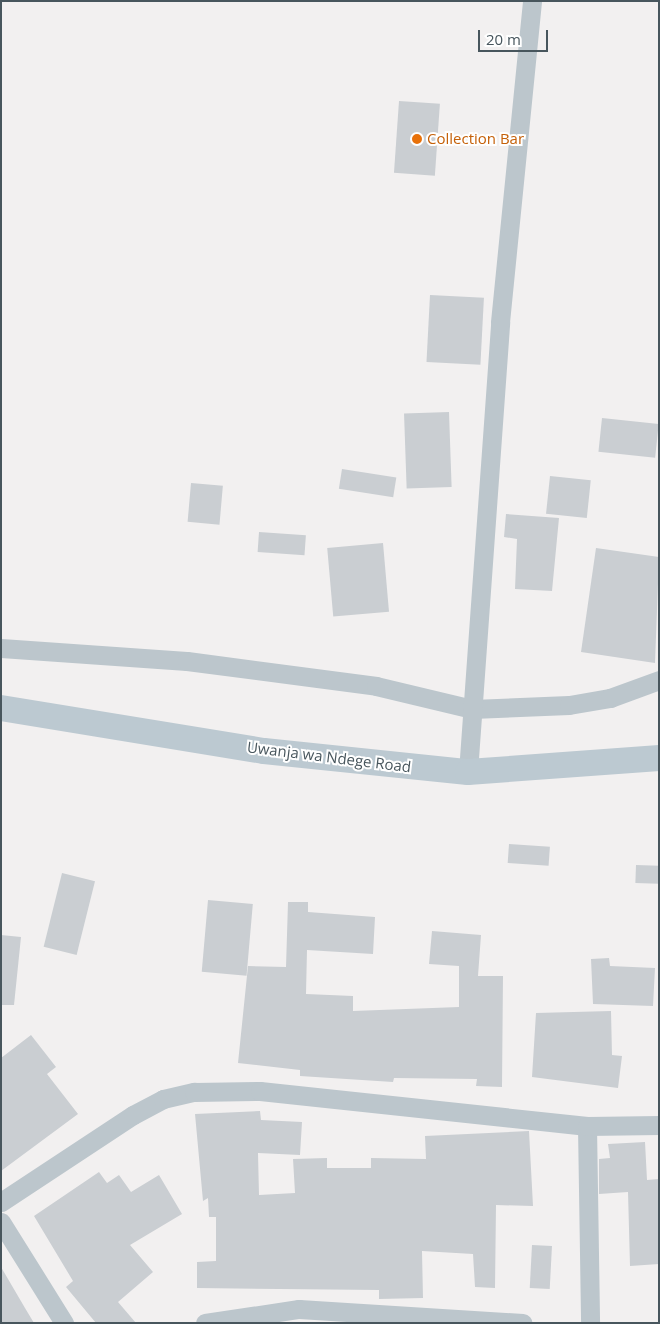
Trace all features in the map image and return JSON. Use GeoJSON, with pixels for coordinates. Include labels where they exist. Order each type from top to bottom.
{"type":"FeatureCollection","features":[{"type":"Feature","properties":{"kind":"main road","name":"Uwanja wa Ndege Road"},"geometry":{"type":"LineString","coordinates":[[1,708],[264,751],[468,772],[659,758]]}},
{"type":"Feature","properties":{"kind":"street"},"geometry":{"type":"LineString","coordinates":[[468,772],[500,322],[532,1]]}},
{"type":"Feature","properties":{"kind":"street"},"geometry":{"type":"LineString","coordinates":[[1,648],[197,662],[376,686],[472,710],[569,705],[610,698],[659,680]]}},
{"type":"Feature","properties":{"kind":"street"},"geometry":{"type":"LineString","coordinates":[[1,1202],[133,1115],[163,1100],[194,1092],[260,1091],[587,1126],[659,1125]]}},
{"type":"Feature","properties":{"kind":"street"},"geometry":{"type":"LineString","coordinates":[[587,1126],[590,1323]]}},
{"type":"Feature","properties":{"kind":"street"},"geometry":{"type":"LineString","coordinates":[[1,1222],[64,1323]]}},
{"type":"Feature","properties":{"kind":"street"},"geometry":{"type":"LineString","coordinates":[[204,1323],[299,1309],[523,1323]]}},
{"type":"Feature","properties":{"kind":"building","name":"Collection Bar"},"geometry":{"type":"Polygon","coordinates":[[[399,101],[440,104],[435,176],[394,173],[399,101]]]}},
{"type":"Feature","properties":{"kind":"building"},"geometry":{"type":"Polygon","coordinates":[[[430,295],[484,298],[480,365],[426,362],[430,295]]]}},
{"type":"Feature","properties":{"kind":"building"},"geometry":{"type":"Polygon","coordinates":[[[449,412],[452,487],[407,489],[404,414],[449,412]]]}},
{"type":"Feature","properties":{"kind":"building"},"geometry":{"type":"Polygon","coordinates":[[[602,418],[659,424],[655,458],[598,452],[602,418]]]}},
{"type":"Feature","properties":{"kind":"building"},"geometry":{"type":"Polygon","coordinates":[[[342,469],[396,478],[393,497],[339,489],[342,469]]]}},
{"type":"Feature","properties":{"kind":"building"},"geometry":{"type":"Polygon","coordinates":[[[550,476],[591,480],[587,518],[546,514],[550,476]]]}},
{"type":"Feature","properties":{"kind":"building"},"geometry":{"type":"Polygon","coordinates":[[[191,483],[223,486],[219,525],[188,522],[191,483]]]}},
{"type":"Feature","properties":{"kind":"building"},"geometry":{"type":"Polygon","coordinates":[[[506,514],[559,518],[552,591],[515,589],[517,539],[504,537],[506,514]]]}},
{"type":"Feature","properties":{"kind":"building"},"geometry":{"type":"Polygon","coordinates":[[[259,532],[306,535],[304,555],[258,552],[259,532]]]}},
{"type":"Feature","properties":{"kind":"building"},"geometry":{"type":"Polygon","coordinates":[[[383,543],[389,612],[333,617],[327,548],[383,543]]]}},
{"type":"Feature","properties":{"kind":"building"},"geometry":{"type":"Polygon","coordinates":[[[596,548],[659,557],[655,663],[581,652],[596,548]]]}},
{"type":"Feature","properties":{"kind":"building"},"geometry":{"type":"Polygon","coordinates":[[[509,844],[550,847],[549,866],[508,863],[509,844]]]}},
{"type":"Feature","properties":{"kind":"building"},"geometry":{"type":"Polygon","coordinates":[[[636,865],[659,866],[658,884],[635,883],[636,865]]]}},
{"type":"Feature","properties":{"kind":"building"},"geometry":{"type":"Polygon","coordinates":[[[62,873],[95,881],[77,955],[44,947],[62,873]]]}},
{"type":"Feature","properties":{"kind":"building"},"geometry":{"type":"Polygon","coordinates":[[[208,900],[253,904],[247,976],[202,972],[208,900]]]}},
{"type":"Feature","properties":{"kind":"building"},"geometry":{"type":"Polygon","coordinates":[[[288,902],[308,902],[308,912],[375,917],[373,954],[307,950],[306,994],[353,996],[353,1011],[459,1007],[459,966],[429,964],[432,931],[481,935],[478,976],[503,976],[502,1087],[476,1086],[477,1079],[394,1078],[393,1082],[300,1076],[300,1070],[238,1063],[248,966],[286,967],[288,902]]]}},
{"type":"Feature","properties":{"kind":"building"},"geometry":{"type":"Polygon","coordinates":[[[1,935],[21,937],[14,1005],[1,1005],[1,935]]]}},
{"type":"Feature","properties":{"kind":"building"},"geometry":{"type":"Polygon","coordinates":[[[609,958],[610,966],[655,968],[653,1006],[593,1004],[591,959],[609,958]]]}},
{"type":"Feature","properties":{"kind":"building"},"geometry":{"type":"Polygon","coordinates":[[[611,1011],[612,1055],[622,1056],[618,1088],[532,1077],[536,1013],[611,1011]]]}},
{"type":"Feature","properties":{"kind":"building"},"geometry":{"type":"Polygon","coordinates":[[[31,1035],[56,1067],[47,1074],[78,1114],[1,1171],[1,1058],[31,1035]]]}},
{"type":"Feature","properties":{"kind":"building"},"geometry":{"type":"Polygon","coordinates":[[[260,1111],[261,1120],[302,1122],[300,1155],[258,1153],[259,1195],[295,1193],[293,1159],[327,1158],[327,1168],[371,1168],[371,1158],[426,1159],[425,1136],[529,1131],[533,1206],[496,1205],[495,1288],[475,1287],[473,1254],[422,1251],[423,1298],[379,1299],[379,1290],[197,1288],[197,1262],[216,1261],[216,1217],[209,1217],[208,1198],[203,1201],[195,1114],[260,1111]]]}},
{"type":"Feature","properties":{"kind":"building"},"geometry":{"type":"Polygon","coordinates":[[[645,1142],[647,1180],[659,1179],[659,1264],[630,1266],[628,1192],[599,1194],[599,1159],[610,1158],[608,1144],[645,1142]]]}},
{"type":"Feature","properties":{"kind":"building"},"geometry":{"type":"Polygon","coordinates":[[[99,1172],[107,1183],[119,1175],[131,1192],[159,1175],[182,1214],[130,1245],[153,1272],[118,1302],[136,1323],[96,1323],[66,1287],[73,1281],[34,1216],[99,1172]]]}},
{"type":"Feature","properties":{"kind":"building"},"geometry":{"type":"Polygon","coordinates":[[[532,1245],[552,1246],[550,1289],[530,1288],[532,1245]]]}},
{"type":"Feature","properties":{"kind":"building"},"geometry":{"type":"Polygon","coordinates":[[[1,1267],[25,1308],[34,1323],[1,1323],[1,1267]]]}},
{"type":"Feature","properties":{"kind":"place","name":"Collection Bar"},"geometry":{"type":"Point","coordinates":[417,139]}}]}
